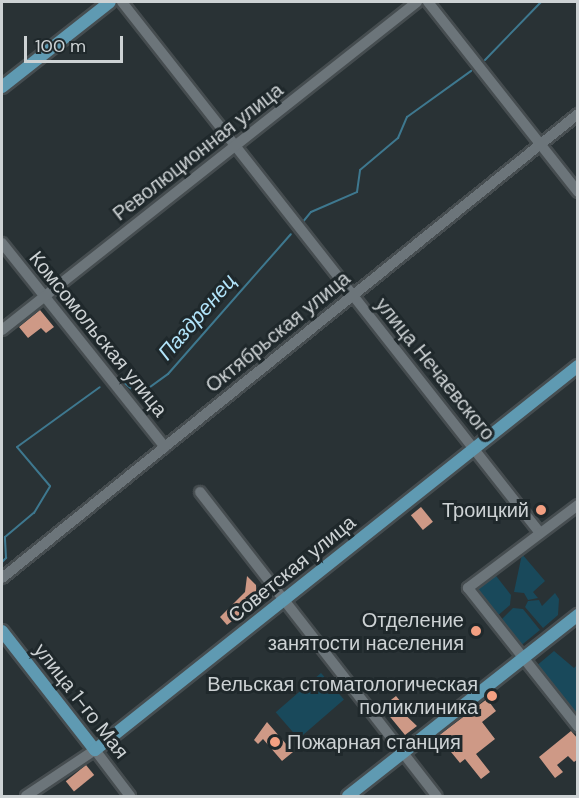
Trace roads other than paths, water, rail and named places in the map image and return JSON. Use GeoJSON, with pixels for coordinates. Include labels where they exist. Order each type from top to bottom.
{"type":"FeatureCollection","features":[{"type":"Feature","properties":{"kind":"main road"},"geometry":{"type":"LineString","coordinates":[[2,87],[110,2]]}},
{"type":"Feature","properties":{"kind":"main road","name":"Советская улица"},"geometry":{"type":"LineString","coordinates":[[94,750],[578,366]]}},
{"type":"Feature","properties":{"kind":"main road"},"geometry":{"type":"LineString","coordinates":[[348,796],[578,615]]}},
{"type":"Feature","properties":{"kind":"main road","name":"улица 1-го Мая"},"geometry":{"type":"LineString","coordinates":[[2,631],[94,750]]}},
{"type":"Feature","properties":{"kind":"street","name":"улица Нечаевского"},"geometry":{"type":"LineString","coordinates":[[122,2],[352,295],[475,447],[540,533]]}},
{"type":"Feature","properties":{"kind":"street","name":"Революционная улица"},"geometry":{"type":"LineString","coordinates":[[2,330],[417,2]]}},
{"type":"Feature","properties":{"kind":"street"},"geometry":{"type":"LineString","coordinates":[[428,2],[578,192]]}},
{"type":"Feature","properties":{"kind":"street","name":"Октябрьская улица"},"geometry":{"type":"LineString","coordinates":[[2,578],[578,114]]}},
{"type":"Feature","properties":{"kind":"street","name":"Комсомольская улица"},"geometry":{"type":"LineString","coordinates":[[2,243],[165,447]]}},
{"type":"Feature","properties":{"kind":"street"},"geometry":{"type":"LineString","coordinates":[[200,492],[283,602],[437,796]]}},
{"type":"Feature","properties":{"kind":"street"},"geometry":{"type":"LineString","coordinates":[[578,505],[468,588],[578,727]]}},
{"type":"Feature","properties":{"kind":"street","name":"Советская улица"},"geometry":{"type":"LineString","coordinates":[[26,796],[94,750]]}},
{"type":"Feature","properties":{"kind":"street","name":"улица 1-го Мая"},"geometry":{"type":"LineString","coordinates":[[94,750],[130,796]]}},
{"type":"Feature","properties":{"kind":"waterway","name":"Паздренец"},"geometry":{"type":"LineString","coordinates":[[485,60],[541,2]]}},
{"type":"Feature","properties":{"kind":"waterway","name":"Паздренец"},"geometry":{"type":"LineString","coordinates":[[302,223],[311,212],[357,192],[360,170],[398,138],[407,117],[471,71]]}},
{"type":"Feature","properties":{"kind":"waterway","name":"Паздренец"},"geometry":{"type":"LineString","coordinates":[[118,378],[139,395],[168,374],[291,234]]}},
{"type":"Feature","properties":{"kind":"waterway","name":"Паздренец"},"geometry":{"type":"LineString","coordinates":[[2,562],[6,558],[5,537],[34,513],[50,486],[17,447],[100,387]]}},
{"type":"Feature","properties":{"kind":"place","name":"Троицкий"},"geometry":{"type":"Point","coordinates":[541,510]}},
{"type":"Feature","properties":{"kind":"place","name":"Отделение занятости населения"},"geometry":{"type":"Point","coordinates":[476,631]}},
{"type":"Feature","properties":{"kind":"place","name":"Вельская стоматологическая поликлиника"},"geometry":{"type":"Point","coordinates":[492,696]}},
{"type":"Feature","properties":{"kind":"place","name":"Пожарная станция"},"geometry":{"type":"Point","coordinates":[275,742]}}]}
